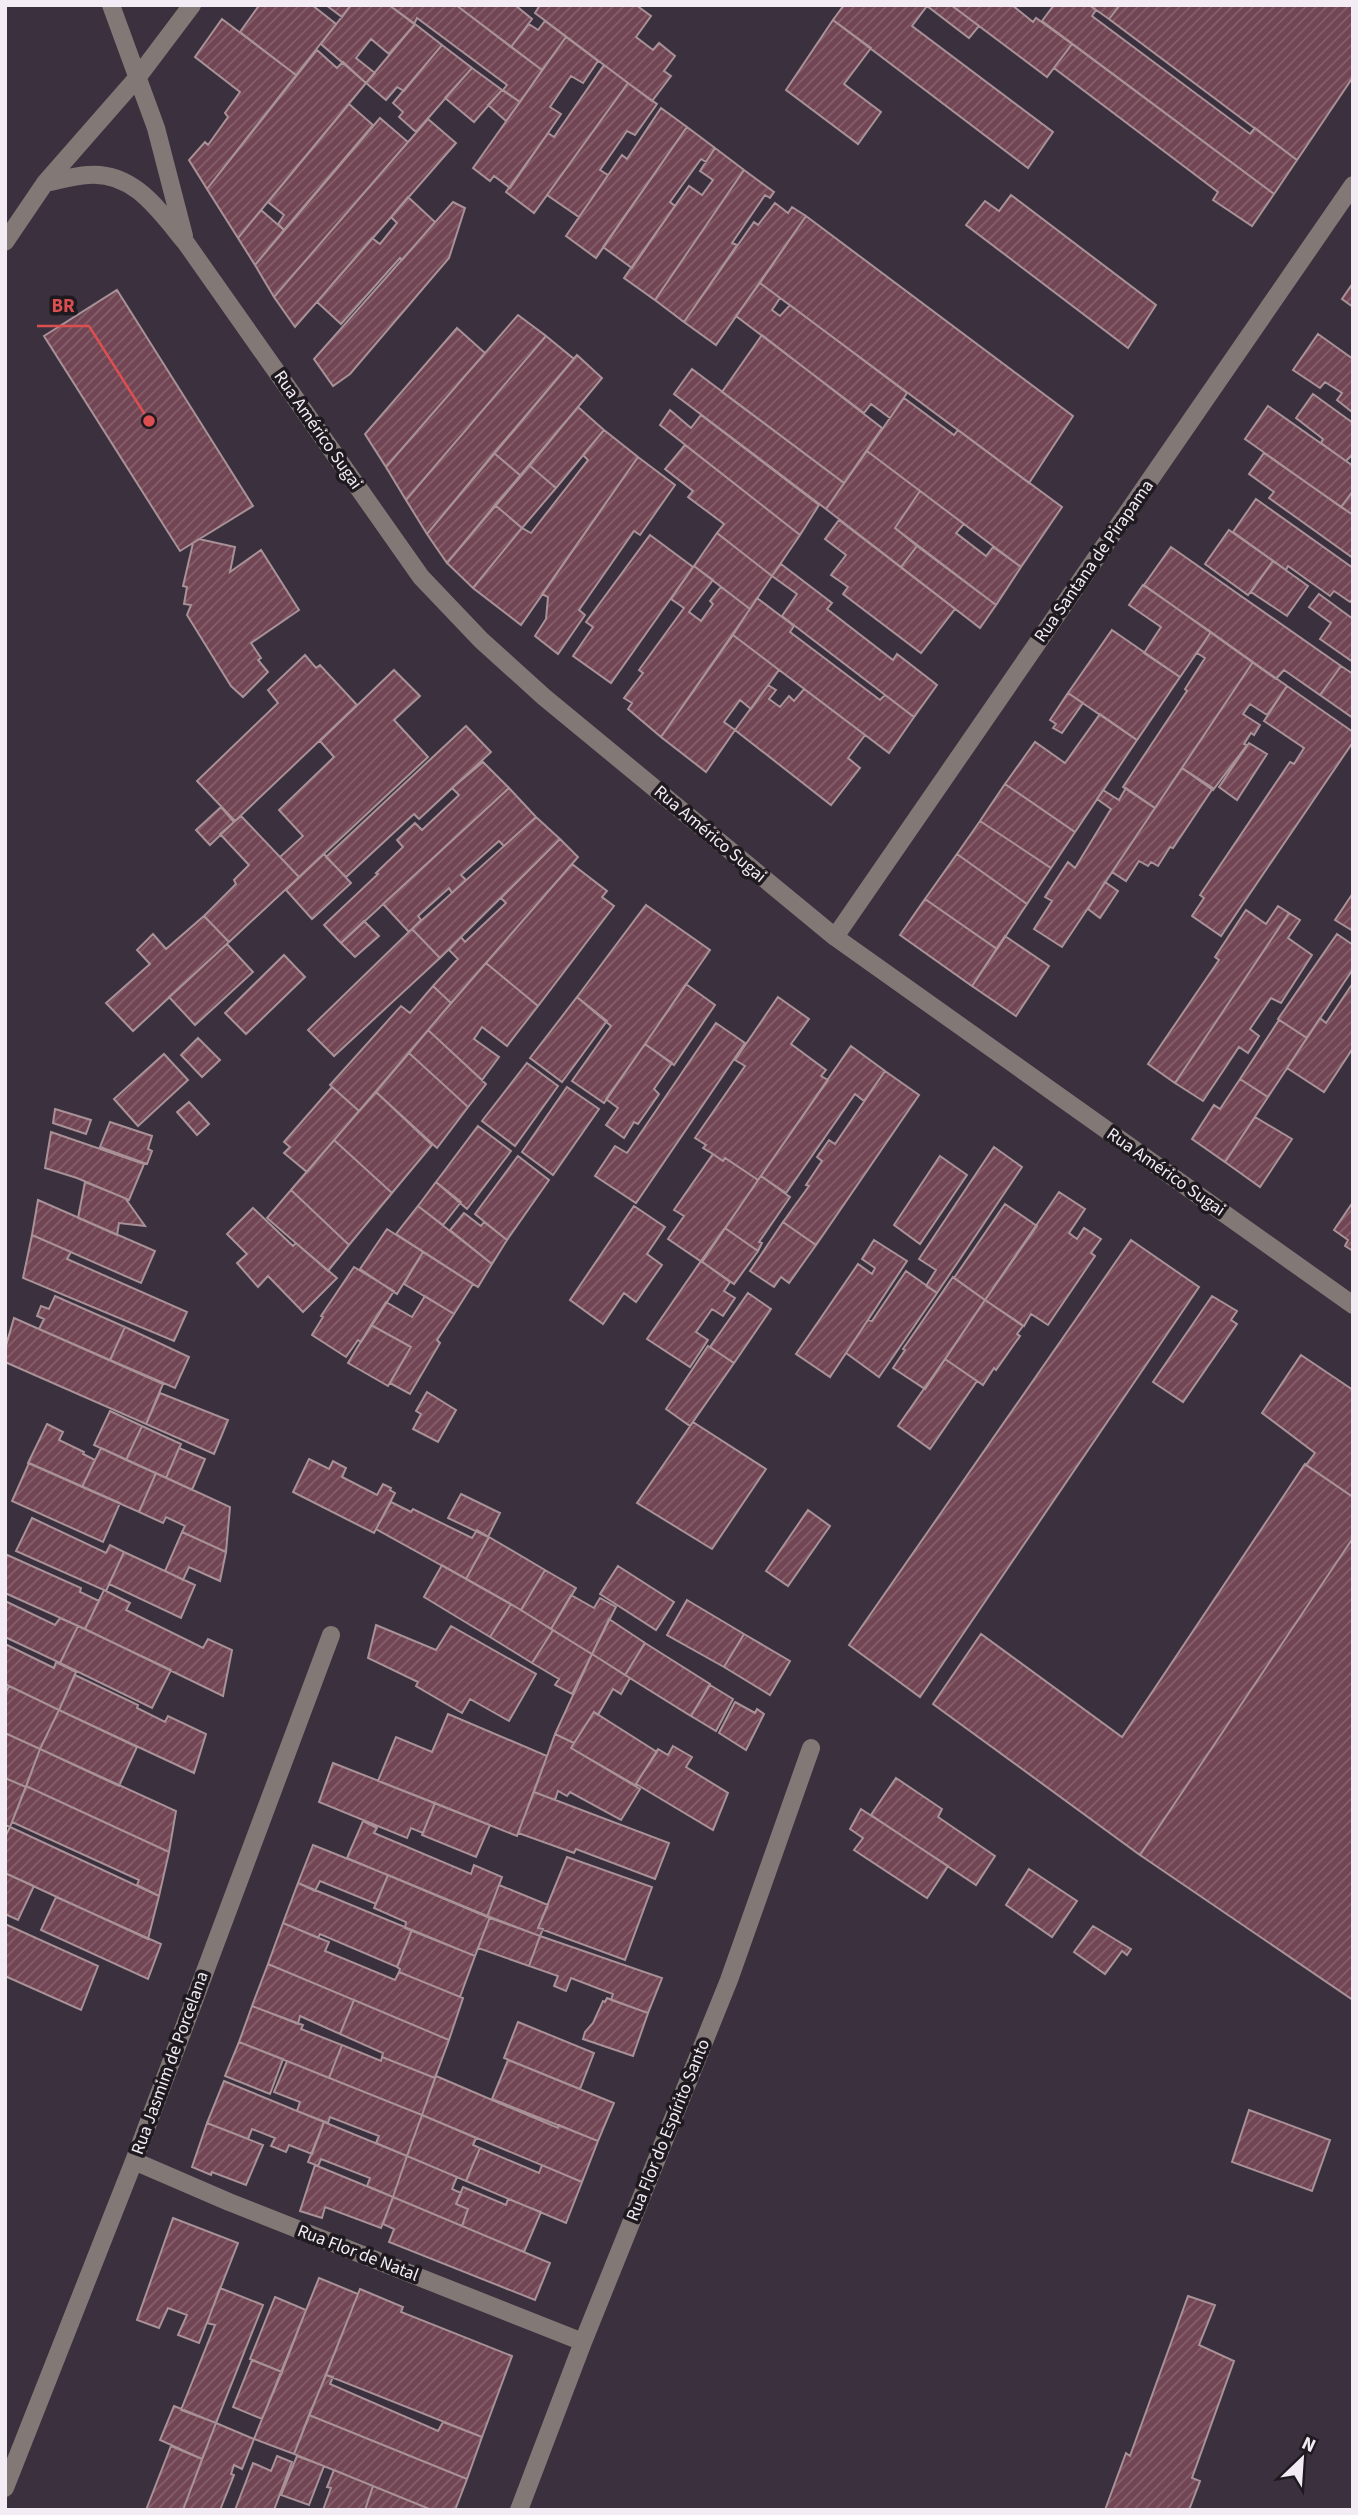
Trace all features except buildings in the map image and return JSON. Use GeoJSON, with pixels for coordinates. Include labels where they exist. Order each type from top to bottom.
{"type":"FeatureCollection","features":[{"type":"Feature","properties":{"kind":"street","name":"Rua Américo Sugai"},"geometry":{"type":"LineString","coordinates":[[111,5],[156,128],[186,243]]}},
{"type":"Feature","properties":{"kind":"street"},"geometry":{"type":"LineString","coordinates":[[5,242],[46,183],[137,78],[192,5]]}},
{"type":"Feature","properties":{"kind":"street","name":"Rua Américo Sugai"},"geometry":{"type":"LineString","coordinates":[[46,183],[90,175],[117,178],[146,195],[186,243],[421,577],[481,640],[544,697],[835,937],[1353,1305]]}},
{"type":"Feature","properties":{"kind":"street","name":"Rua Santana de Pirapama"},"geometry":{"type":"LineString","coordinates":[[835,937],[1353,185]]}},
{"type":"Feature","properties":{"kind":"street","name":"Rua Jasmim de Porcelana"},"geometry":{"type":"LineString","coordinates":[[5,2488],[134,2161],[331,1635]]}},
{"type":"Feature","properties":{"kind":"street","name":"Rua Flor do Espírito Santo"},"geometry":{"type":"LineString","coordinates":[[519,2510],[583,2342],[729,1980],[811,1748]]}},
{"type":"Feature","properties":{"kind":"street","name":"Rua Flor de Natal"},"geometry":{"type":"LineString","coordinates":[[134,2161],[229,2202],[583,2342]]}},
{"type":"Feature","properties":{"kind":"place","name":"BR"},"geometry":{"type":"Point","coordinates":[149,421]}}]}
